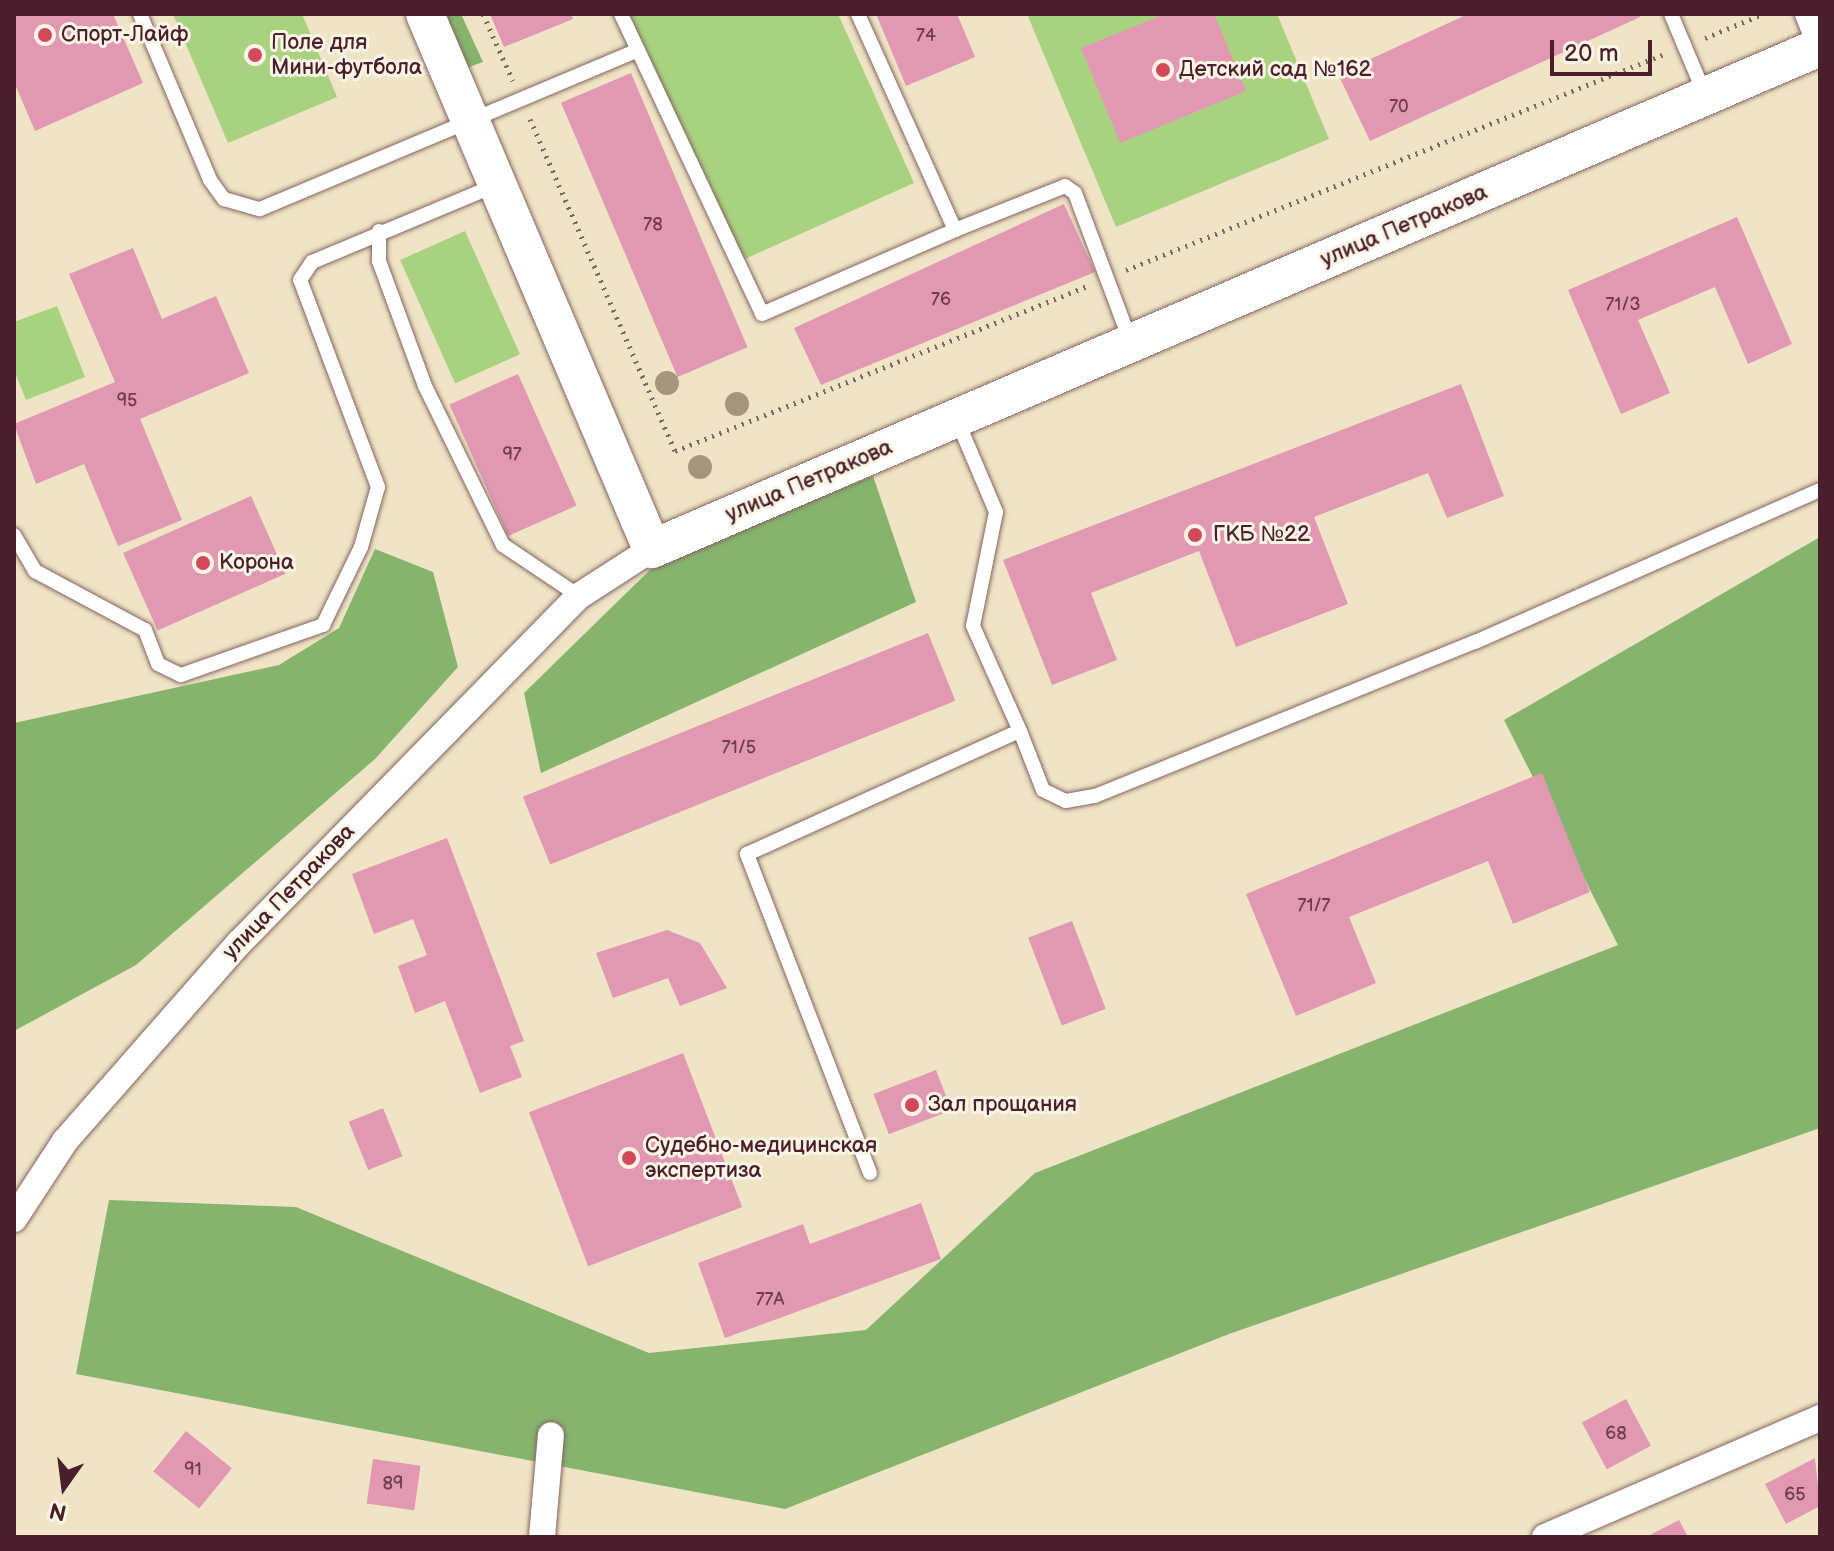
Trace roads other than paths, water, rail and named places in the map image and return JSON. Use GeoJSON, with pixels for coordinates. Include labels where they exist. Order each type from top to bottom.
{"type":"FeatureCollection","features":[{"type":"Feature","properties":{"kind":"street"},"geometry":{"type":"LineString","coordinates":[[425,14],[500,184],[652,549]]}},
{"type":"Feature","properties":{"kind":"street"},"geometry":{"type":"LineString","coordinates":[[1808,14],[1820,46]]}},
{"type":"Feature","properties":{"kind":"street","name":"улица Петракова"},"geometry":{"type":"LineString","coordinates":[[14,1219],[65,1141],[240,942],[579,596],[652,549],[1820,46]]}},
{"type":"Feature","properties":{"kind":"street"},"geometry":{"type":"LineString","coordinates":[[1545,1537],[1820,1418]]}},
{"type":"Feature","properties":{"kind":"street"},"geometry":{"type":"LineString","coordinates":[[542,1537],[551,1435]]}},
{"type":"Feature","properties":{"kind":"lane"},"geometry":{"type":"LineString","coordinates":[[140,14],[196,152],[224,199],[239,207],[260,209],[523,104],[634,52]]}},
{"type":"Feature","properties":{"kind":"lane"},"geometry":{"type":"LineString","coordinates":[[621,14],[634,52],[762,314],[1065,186],[1075,193],[1131,343]]}},
{"type":"Feature","properties":{"kind":"lane"},"geometry":{"type":"LineString","coordinates":[[858,14],[955,230]]}},
{"type":"Feature","properties":{"kind":"lane"},"geometry":{"type":"LineString","coordinates":[[1671,14],[1705,97]]}},
{"type":"Feature","properties":{"kind":"lane"},"geometry":{"type":"LineString","coordinates":[[14,535],[35,571],[145,630],[158,664],[181,675],[323,625],[361,547],[378,487],[300,280],[312,262],[379,231],[500,184]]}},
{"type":"Feature","properties":{"kind":"lane"},"geometry":{"type":"LineString","coordinates":[[379,231],[379,261],[425,386],[503,545],[579,596]]}},
{"type":"Feature","properties":{"kind":"lane"},"geometry":{"type":"LineString","coordinates":[[956,418],[996,512],[973,626],[1043,790],[1066,801],[1095,796],[1475,642],[1820,490]]}},
{"type":"Feature","properties":{"kind":"lane"},"geometry":{"type":"LineString","coordinates":[[870,1173],[747,854],[1020,731]]}},
{"type":"Feature","properties":{"kind":"place","name":"Спорт-Лайф"},"geometry":{"type":"Point","coordinates":[45,35]}},
{"type":"Feature","properties":{"kind":"place","name":"Поле для Мини-футбола"},"geometry":{"type":"Point","coordinates":[255,55]}},
{"type":"Feature","properties":{"kind":"place","name":"Детский сад №162"},"geometry":{"type":"Point","coordinates":[1163,70]}},
{"type":"Feature","properties":{"kind":"place","name":"ГКБ №22"},"geometry":{"type":"Point","coordinates":[1195,535]}},
{"type":"Feature","properties":{"kind":"place","name":"Корона"},"geometry":{"type":"Point","coordinates":[203,563]}},
{"type":"Feature","properties":{"kind":"place","name":"Зал прощания"},"geometry":{"type":"Point","coordinates":[912,1105]}},
{"type":"Feature","properties":{"kind":"place","name":"Судебно-медицинская экспертиза"},"geometry":{"type":"Point","coordinates":[629,1158]}}]}
